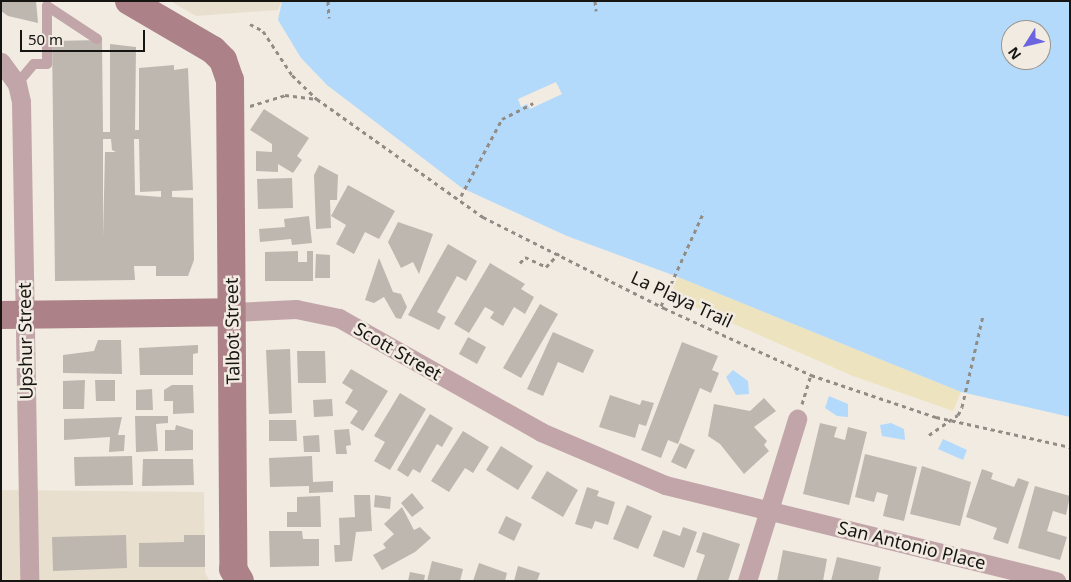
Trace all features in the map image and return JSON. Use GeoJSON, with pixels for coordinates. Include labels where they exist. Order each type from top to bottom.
{"type":"FeatureCollection","features":[{"type":"Feature","properties":{"kind":"main road","name":"Talbot Street"},"geometry":{"type":"LineString","coordinates":[[130,2],[213,50],[223,60],[230,80],[233,570],[240,581]]}},
{"type":"Feature","properties":{"kind":"main road","name":"Scott Street"},"geometry":{"type":"LineString","coordinates":[[13,315],[231,312]]}},
{"type":"Feature","properties":{"kind":"street"},"geometry":{"type":"LineString","coordinates":[[1,62],[19,93]]}},
{"type":"Feature","properties":{"kind":"street","name":"Upshur Street"},"geometry":{"type":"LineString","coordinates":[[19,93],[13,315],[29,581]]}},
{"type":"Feature","properties":{"kind":"street","name":"Scott Street"},"geometry":{"type":"LineString","coordinates":[[231,312],[296,309],[339,318],[590,456],[665,485],[769,510]]}},
{"type":"Feature","properties":{"kind":"street"},"geometry":{"type":"LineString","coordinates":[[747,581],[798,419]]}},
{"type":"Feature","properties":{"kind":"street","name":"San Antonio Place"},"geometry":{"type":"LineString","coordinates":[[769,510],[1056,581]]}},
{"type":"Feature","properties":{"kind":"lane"},"geometry":{"type":"LineString","coordinates":[[19,93],[34,64],[47,64],[47,6],[98,39]]}},
{"type":"Feature","properties":{"kind":"path"},"geometry":{"type":"LineString","coordinates":[[328,1],[329,18]]}},
{"type":"Feature","properties":{"kind":"path"},"geometry":{"type":"LineString","coordinates":[[595,1],[596,11]]}},
{"type":"Feature","properties":{"kind":"path","name":"La Playa Trail"},"geometry":{"type":"LineString","coordinates":[[250,24],[263,31],[292,75],[317,99],[483,217],[559,253],[660,306],[812,375],[936,417],[953,418],[1070,447]]}},
{"type":"Feature","properties":{"kind":"path","name":"La Playa Trail"},"geometry":{"type":"LineString","coordinates":[[250,106],[285,95],[317,99]]}},
{"type":"Feature","properties":{"kind":"path"},"geometry":{"type":"LineString","coordinates":[[461,196],[502,119],[533,103]]}},
{"type":"Feature","properties":{"kind":"path"},"geometry":{"type":"LineString","coordinates":[[660,306],[704,212]]}},
{"type":"Feature","properties":{"kind":"path"},"geometry":{"type":"LineString","coordinates":[[520,263],[525,257],[546,267],[559,253]]}},
{"type":"Feature","properties":{"kind":"path"},"geometry":{"type":"LineString","coordinates":[[929,435],[953,418],[962,407],[983,315]]}},
{"type":"Feature","properties":{"kind":"path"},"geometry":{"type":"LineString","coordinates":[[798,419],[812,375]]}},
{"type":"Feature","properties":{"kind":"shaded area"},"geometry":{"type":"Polygon","coordinates":[[[170,1],[282,1],[278,10],[196,16],[170,1]]]}},
{"type":"Feature","properties":{"kind":"shaded area"},"geometry":{"type":"Polygon","coordinates":[[[1,490],[204,492],[205,573],[210,581],[1,581],[1,490]]]}},
{"type":"Feature","properties":{"kind":"sand"},"geometry":{"type":"Polygon","coordinates":[[[678,277],[961,392],[953,411],[853,376],[670,296],[678,277]]]}},
{"type":"Feature","properties":{"kind":"water"},"geometry":{"type":"Polygon","coordinates":[[[282,1],[1070,1],[1070,417],[961,392],[678,277],[567,236],[462,188],[327,85],[301,58],[278,20],[282,1]]]}},
{"type":"Feature","properties":{"kind":"water"},"geometry":{"type":"Polygon","coordinates":[[[733,370],[748,381],[749,394],[736,395],[726,377],[733,370]]]}},
{"type":"Feature","properties":{"kind":"water"},"geometry":{"type":"Polygon","coordinates":[[[829,396],[848,404],[848,417],[837,416],[825,408],[829,396]]]}},
{"type":"Feature","properties":{"kind":"water"},"geometry":{"type":"Polygon","coordinates":[[[891,423],[904,429],[905,440],[882,436],[880,425],[891,423]]]}},
{"type":"Feature","properties":{"kind":"water"},"geometry":{"type":"Polygon","coordinates":[[[943,439],[967,450],[963,460],[938,449],[943,439]]]}},
{"type":"Feature","properties":{"kind":"pier"},"geometry":{"type":"Polygon","coordinates":[[[556,82],[562,94],[530,109],[527,104],[521,107],[518,99],[556,82]]]}},
{"type":"Feature","properties":{"kind":"building"},"geometry":{"type":"Polygon","coordinates":[[[1,1],[36,1],[38,23],[8,16],[1,11],[1,1]]]}},
{"type":"Feature","properties":{"kind":"building"},"geometry":{"type":"Polygon","coordinates":[[[102,40],[103,132],[110,132],[110,44],[136,47],[135,130],[139,130],[139,68],[174,65],[174,70],[188,68],[193,190],[172,191],[172,197],[193,198],[194,260],[188,276],[156,276],[156,266],[134,266],[135,280],[55,281],[52,41],[102,40]],[[103,139],[103,237],[105,152],[116,152],[112,150],[111,139],[103,139]],[[134,139],[135,195],[161,197],[161,191],[140,192],[139,139],[134,139]]]}},
{"type":"Feature","properties":{"kind":"building"},"geometry":{"type":"Polygon","coordinates":[[[264,109],[309,138],[297,156],[302,160],[293,173],[278,164],[278,172],[256,171],[256,151],[272,152],[272,144],[250,130],[264,109]]]}},
{"type":"Feature","properties":{"kind":"building"},"geometry":{"type":"Polygon","coordinates":[[[319,165],[338,175],[337,200],[330,200],[331,228],[316,229],[314,175],[319,165]]]}},
{"type":"Feature","properties":{"kind":"building"},"geometry":{"type":"Polygon","coordinates":[[[292,178],[293,208],[258,209],[257,179],[292,178]]]}},
{"type":"Feature","properties":{"kind":"building"},"geometry":{"type":"Polygon","coordinates":[[[348,185],[395,211],[379,239],[365,232],[354,254],[336,244],[346,225],[331,216],[348,185]]]}},
{"type":"Feature","properties":{"kind":"building"},"geometry":{"type":"Polygon","coordinates":[[[309,216],[312,243],[292,245],[291,239],[260,242],[259,229],[285,227],[284,219],[309,216]]]}},
{"type":"Feature","properties":{"kind":"building"},"geometry":{"type":"Polygon","coordinates":[[[398,222],[433,234],[419,274],[413,262],[401,268],[388,242],[398,222]]]}},
{"type":"Feature","properties":{"kind":"building"},"geometry":{"type":"Polygon","coordinates":[[[448,244],[477,261],[466,281],[457,276],[437,312],[446,317],[439,330],[408,315],[448,244]]]}},
{"type":"Feature","properties":{"kind":"building"},"geometry":{"type":"Polygon","coordinates":[[[298,251],[298,262],[307,262],[307,251],[313,251],[313,281],[265,281],[265,252],[298,251]]]}},
{"type":"Feature","properties":{"kind":"building"},"geometry":{"type":"Polygon","coordinates":[[[316,254],[330,255],[330,278],[315,278],[316,254]]]}},
{"type":"Feature","properties":{"kind":"building"},"geometry":{"type":"Polygon","coordinates":[[[379,258],[393,292],[401,294],[407,307],[401,319],[396,318],[384,297],[374,303],[365,300],[379,258]]]}},
{"type":"Feature","properties":{"kind":"building"},"geometry":{"type":"Polygon","coordinates":[[[490,263],[525,284],[521,289],[534,297],[525,314],[514,307],[503,326],[490,318],[494,312],[485,307],[469,333],[454,324],[490,263]]]}},
{"type":"Feature","properties":{"kind":"building"},"geometry":{"type":"Polygon","coordinates":[[[540,304],[558,314],[521,378],[503,368],[540,304]]]}},
{"type":"Feature","properties":{"kind":"building"},"geometry":{"type":"Polygon","coordinates":[[[553,332],[594,350],[583,373],[558,362],[543,396],[527,389],[553,332]]]}},
{"type":"Feature","properties":{"kind":"building"},"geometry":{"type":"Polygon","coordinates":[[[468,337],[486,347],[477,364],[459,354],[468,337]]]}},
{"type":"Feature","properties":{"kind":"building"},"geometry":{"type":"Polygon","coordinates":[[[98,340],[121,340],[122,374],[63,373],[63,355],[94,351],[98,340]]]}},
{"type":"Feature","properties":{"kind":"building"},"geometry":{"type":"Polygon","coordinates":[[[682,342],[718,356],[712,370],[719,373],[711,393],[700,388],[678,444],[668,440],[661,458],[641,450],[682,342]]]}},
{"type":"Feature","properties":{"kind":"building"},"geometry":{"type":"Polygon","coordinates":[[[198,345],[198,353],[193,354],[193,375],[140,375],[139,348],[198,345]]]}},
{"type":"Feature","properties":{"kind":"building"},"geometry":{"type":"Polygon","coordinates":[[[290,349],[292,413],[269,414],[266,350],[290,349]]]}},
{"type":"Feature","properties":{"kind":"building"},"geometry":{"type":"Polygon","coordinates":[[[297,351],[325,351],[326,383],[298,383],[297,351]]]}},
{"type":"Feature","properties":{"kind":"building"},"geometry":{"type":"Polygon","coordinates":[[[351,369],[388,391],[363,431],[350,423],[358,411],[345,403],[353,390],[342,383],[351,369]]]}},
{"type":"Feature","properties":{"kind":"building"},"geometry":{"type":"Polygon","coordinates":[[[85,380],[84,409],[63,409],[63,381],[85,380]]]}},
{"type":"Feature","properties":{"kind":"building"},"geometry":{"type":"Polygon","coordinates":[[[95,380],[115,380],[115,401],[96,401],[95,380]]]}},
{"type":"Feature","properties":{"kind":"building"},"geometry":{"type":"Polygon","coordinates":[[[172,385],[193,385],[194,413],[173,414],[173,401],[164,401],[164,390],[172,385]]]}},
{"type":"Feature","properties":{"kind":"building"},"geometry":{"type":"Polygon","coordinates":[[[152,389],[153,410],[136,410],[136,390],[152,389]]]}},
{"type":"Feature","properties":{"kind":"building"},"geometry":{"type":"Polygon","coordinates":[[[400,393],[426,409],[390,470],[374,461],[385,442],[374,436],[400,393]]]}},
{"type":"Feature","properties":{"kind":"building"},"geometry":{"type":"Polygon","coordinates":[[[610,395],[640,405],[642,400],[654,403],[646,426],[639,424],[635,438],[599,427],[610,395]]]}},
{"type":"Feature","properties":{"kind":"building"},"geometry":{"type":"Polygon","coordinates":[[[764,398],[776,411],[754,427],[767,441],[764,445],[769,451],[744,474],[720,444],[708,436],[714,404],[750,411],[764,398]]]}},
{"type":"Feature","properties":{"kind":"building"},"geometry":{"type":"Polygon","coordinates":[[[332,399],[333,416],[314,417],[313,400],[332,399]]]}},
{"type":"Feature","properties":{"kind":"building"},"geometry":{"type":"Polygon","coordinates":[[[430,414],[453,428],[442,447],[437,444],[420,473],[413,469],[408,477],[397,470],[430,414]]]}},
{"type":"Feature","properties":{"kind":"building"},"geometry":{"type":"Polygon","coordinates":[[[135,416],[168,416],[168,423],[156,424],[158,451],[136,452],[135,416]]]}},
{"type":"Feature","properties":{"kind":"building"},"geometry":{"type":"Polygon","coordinates":[[[122,417],[118,435],[125,435],[124,451],[109,452],[110,437],[64,440],[64,419],[122,417]]]}},
{"type":"Feature","properties":{"kind":"building"},"geometry":{"type":"Polygon","coordinates":[[[269,420],[296,420],[297,441],[269,441],[269,420]]]}},
{"type":"Feature","properties":{"kind":"building"},"geometry":{"type":"Polygon","coordinates":[[[820,423],[837,427],[834,437],[845,440],[848,427],[867,432],[849,505],[803,494],[820,423]]]}},
{"type":"Feature","properties":{"kind":"building"},"geometry":{"type":"Polygon","coordinates":[[[176,425],[193,430],[193,450],[165,451],[165,430],[175,430],[176,425]]]}},
{"type":"Feature","properties":{"kind":"building"},"geometry":{"type":"Polygon","coordinates":[[[349,429],[351,445],[346,446],[347,454],[336,454],[334,430],[349,429]]]}},
{"type":"Feature","properties":{"kind":"building"},"geometry":{"type":"Polygon","coordinates":[[[463,431],[489,447],[473,473],[465,468],[449,492],[431,481],[463,431]]]}},
{"type":"Feature","properties":{"kind":"building"},"geometry":{"type":"Polygon","coordinates":[[[319,435],[320,452],[304,452],[303,436],[319,435]]]}},
{"type":"Feature","properties":{"kind":"building"},"geometry":{"type":"Polygon","coordinates":[[[680,443],[695,450],[686,469],[671,462],[680,443]]]}},
{"type":"Feature","properties":{"kind":"building"},"geometry":{"type":"Polygon","coordinates":[[[501,446],[533,466],[518,490],[486,470],[501,446]]]}},
{"type":"Feature","properties":{"kind":"building"},"geometry":{"type":"Polygon","coordinates":[[[865,454],[917,467],[904,521],[883,516],[888,495],[877,492],[874,502],[855,497],[865,454]]]}},
{"type":"Feature","properties":{"kind":"building"},"geometry":{"type":"Polygon","coordinates":[[[132,456],[133,485],[75,486],[74,457],[132,456]]]}},
{"type":"Feature","properties":{"kind":"building"},"geometry":{"type":"Polygon","coordinates":[[[312,456],[313,482],[333,481],[333,492],[309,493],[309,486],[270,487],[269,458],[312,456]]]}},
{"type":"Feature","properties":{"kind":"building"},"geometry":{"type":"Polygon","coordinates":[[[143,459],[193,459],[194,485],[142,486],[143,459]]]}},
{"type":"Feature","properties":{"kind":"building"},"geometry":{"type":"Polygon","coordinates":[[[922,466],[971,482],[960,526],[910,514],[922,466]]]}},
{"type":"Feature","properties":{"kind":"building"},"geometry":{"type":"Polygon","coordinates":[[[982,469],[993,473],[991,479],[1014,487],[1018,478],[1029,482],[1008,544],[993,539],[997,528],[966,517],[982,469]]]}},
{"type":"Feature","properties":{"kind":"building"},"geometry":{"type":"Polygon","coordinates":[[[547,471],[578,490],[563,517],[531,498],[547,471]]]}},
{"type":"Feature","properties":{"kind":"building"},"geometry":{"type":"Polygon","coordinates":[[[1035,486],[1070,496],[1066,515],[1053,511],[1047,531],[1067,537],[1060,560],[1018,548],[1035,486]]]}},
{"type":"Feature","properties":{"kind":"building"},"geometry":{"type":"Polygon","coordinates":[[[587,487],[599,491],[597,496],[615,502],[608,525],[595,521],[592,529],[575,524],[587,487]]]}},
{"type":"Feature","properties":{"kind":"building"},"geometry":{"type":"Polygon","coordinates":[[[412,493],[424,508],[412,517],[401,503],[412,493]]]}},
{"type":"Feature","properties":{"kind":"building"},"geometry":{"type":"Polygon","coordinates":[[[354,495],[370,495],[372,531],[356,532],[352,561],[335,562],[334,545],[340,545],[339,518],[355,517],[354,495]]]}},
{"type":"Feature","properties":{"kind":"building"},"geometry":{"type":"Polygon","coordinates":[[[375,495],[391,497],[390,509],[374,507],[375,495]]]}},
{"type":"Feature","properties":{"kind":"building"},"geometry":{"type":"Polygon","coordinates":[[[320,496],[321,527],[287,527],[287,512],[297,512],[297,497],[320,496]]]}},
{"type":"Feature","properties":{"kind":"building"},"geometry":{"type":"Polygon","coordinates":[[[627,505],[652,516],[638,549],[613,539],[627,505]]]}},
{"type":"Feature","properties":{"kind":"building"},"geometry":{"type":"Polygon","coordinates":[[[402,507],[414,530],[420,527],[431,538],[415,552],[382,570],[373,555],[386,548],[383,544],[394,534],[384,524],[402,507]]]}},
{"type":"Feature","properties":{"kind":"building"},"geometry":{"type":"Polygon","coordinates":[[[506,516],[522,524],[514,541],[498,533],[506,516]]]}},
{"type":"Feature","properties":{"kind":"building"},"geometry":{"type":"Polygon","coordinates":[[[683,527],[697,532],[684,568],[653,556],[663,530],[680,536],[683,527]]]}},
{"type":"Feature","properties":{"kind":"building"},"geometry":{"type":"Polygon","coordinates":[[[269,531],[302,531],[303,539],[319,539],[319,566],[270,567],[269,531]]]}},
{"type":"Feature","properties":{"kind":"building"},"geometry":{"type":"Polygon","coordinates":[[[703,532],[740,544],[728,581],[696,581],[705,555],[696,552],[703,532]]]}},
{"type":"Feature","properties":{"kind":"building"},"geometry":{"type":"Polygon","coordinates":[[[126,535],[127,568],[53,571],[52,537],[126,535]]]}},
{"type":"Feature","properties":{"kind":"building"},"geometry":{"type":"Polygon","coordinates":[[[184,535],[205,535],[205,567],[139,567],[139,543],[184,542],[184,535]]]}},
{"type":"Feature","properties":{"kind":"building"},"geometry":{"type":"Polygon","coordinates":[[[783,550],[827,559],[823,581],[777,581],[783,550]]]}},
{"type":"Feature","properties":{"kind":"building"},"geometry":{"type":"Polygon","coordinates":[[[837,557],[881,567],[878,581],[831,581],[837,557]]]}},
{"type":"Feature","properties":{"kind":"building"},"geometry":{"type":"Polygon","coordinates":[[[432,561],[463,569],[460,581],[427,581],[432,561]]]}},
{"type":"Feature","properties":{"kind":"building"},"geometry":{"type":"Polygon","coordinates":[[[479,563],[507,573],[505,581],[473,581],[479,563]]]}},
{"type":"Feature","properties":{"kind":"building"},"geometry":{"type":"Polygon","coordinates":[[[518,566],[540,573],[537,581],[514,581],[518,566]]]}},
{"type":"Feature","properties":{"kind":"building"},"geometry":{"type":"Polygon","coordinates":[[[410,572],[425,575],[424,581],[408,581],[410,572]]]}}]}
